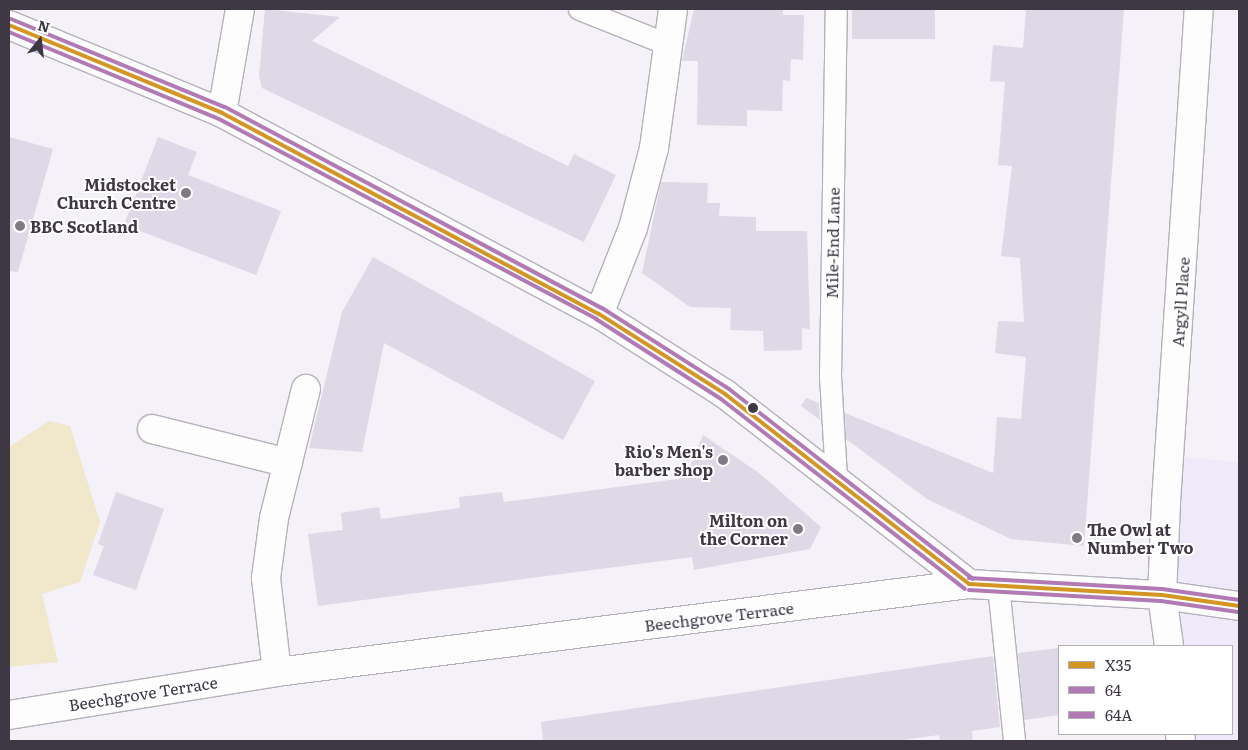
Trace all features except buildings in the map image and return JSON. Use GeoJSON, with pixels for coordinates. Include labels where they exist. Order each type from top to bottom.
{"type":"FeatureCollection","features":[{"type":"Feature","properties":{"kind":"street"},"geometry":{"type":"LineString","coordinates":[[222,113],[240,9]]}},
{"type":"Feature","properties":{"kind":"street"},"geometry":{"type":"LineString","coordinates":[[599,314],[633,228],[654,148],[673,9]]}},
{"type":"Feature","properties":{"kind":"street","name":"Argyll Place"},"geometry":{"type":"LineString","coordinates":[[1169,645],[1162,595],[1200,9]]}},
{"type":"Feature","properties":{"kind":"street"},"geometry":{"type":"LineString","coordinates":[[9,25],[222,113],[599,314],[725,394],[836,477],[969,584]]}},
{"type":"Feature","properties":{"kind":"street"},"geometry":{"type":"LineString","coordinates":[[277,672],[266,578],[274,518],[306,389]]}},
{"type":"Feature","properties":{"kind":"street"},"geometry":{"type":"LineString","coordinates":[[152,429],[288,463]]}},
{"type":"Feature","properties":{"kind":"street","name":"Beechgrove Terrace"},"geometry":{"type":"LineString","coordinates":[[9,715],[277,672],[969,584],[1162,595],[1239,606]]}},
{"type":"Feature","properties":{"kind":"lane"},"geometry":{"type":"LineString","coordinates":[[579,9],[667,44]]}},
{"type":"Feature","properties":{"kind":"lane","name":"Mile-End Lane"},"geometry":{"type":"LineString","coordinates":[[836,9],[830,376],[836,477]]}},
{"type":"Feature","properties":{"kind":"lane"},"geometry":{"type":"LineString","coordinates":[[998,586],[1014,741]]}},
{"type":"Feature","properties":{"kind":"shaded area"},"geometry":{"type":"Polygon","coordinates":[[[49,421],[70,426],[100,522],[80,582],[42,594],[58,662],[9,667],[9,447],[49,421]]]}},
{"type":"Feature","properties":{"kind":"shaded area"},"geometry":{"type":"Polygon","coordinates":[[[1169,456],[1239,462],[1239,741],[1181,741],[1180,735],[1233,735],[1233,645],[1169,645],[1169,456]]]}},
{"type":"Feature","properties":{"kind":"transit line","name":"64A"},"geometry":{"type":"LineString","coordinates":[[11,19],[225,107],[602,308],[729,389],[973,579]]}},
{"type":"Feature","properties":{"kind":"transit line","name":"X35"},"geometry":{"type":"LineString","coordinates":[[9,25],[222,113],[599,314],[725,394],[969,584]]}},
{"type":"Feature","properties":{"kind":"transit line","name":"64"},"geometry":{"type":"LineString","coordinates":[[9,32],[219,119],[596,319],[721,399],[965,589]]}},
{"type":"Feature","properties":{"kind":"transit line","name":"64A"},"geometry":{"type":"LineString","coordinates":[[969,578],[1162,589],[1239,600]]}},
{"type":"Feature","properties":{"kind":"transit line","name":"X35"},"geometry":{"type":"LineString","coordinates":[[969,584],[1162,595],[1239,606]]}},
{"type":"Feature","properties":{"kind":"transit line","name":"64"},"geometry":{"type":"LineString","coordinates":[[969,590],[1161,601],[1238,612]]}},
{"type":"Feature","properties":{"kind":"place","name":"Midstocket Church Centre"},"geometry":{"type":"Point","coordinates":[186,193]}},
{"type":"Feature","properties":{"kind":"place","name":"BBC Scotland"},"geometry":{"type":"Point","coordinates":[20,226]}},
{"type":"Feature","properties":{"kind":"place","name":"Rio's Men's barber shop"},"geometry":{"type":"Point","coordinates":[723,460]}},
{"type":"Feature","properties":{"kind":"place","name":"Milton on the Corner"},"geometry":{"type":"Point","coordinates":[798,529]}},
{"type":"Feature","properties":{"kind":"place","name":"The Owl at Number Two"},"geometry":{"type":"Point","coordinates":[1077,538]}}]}
